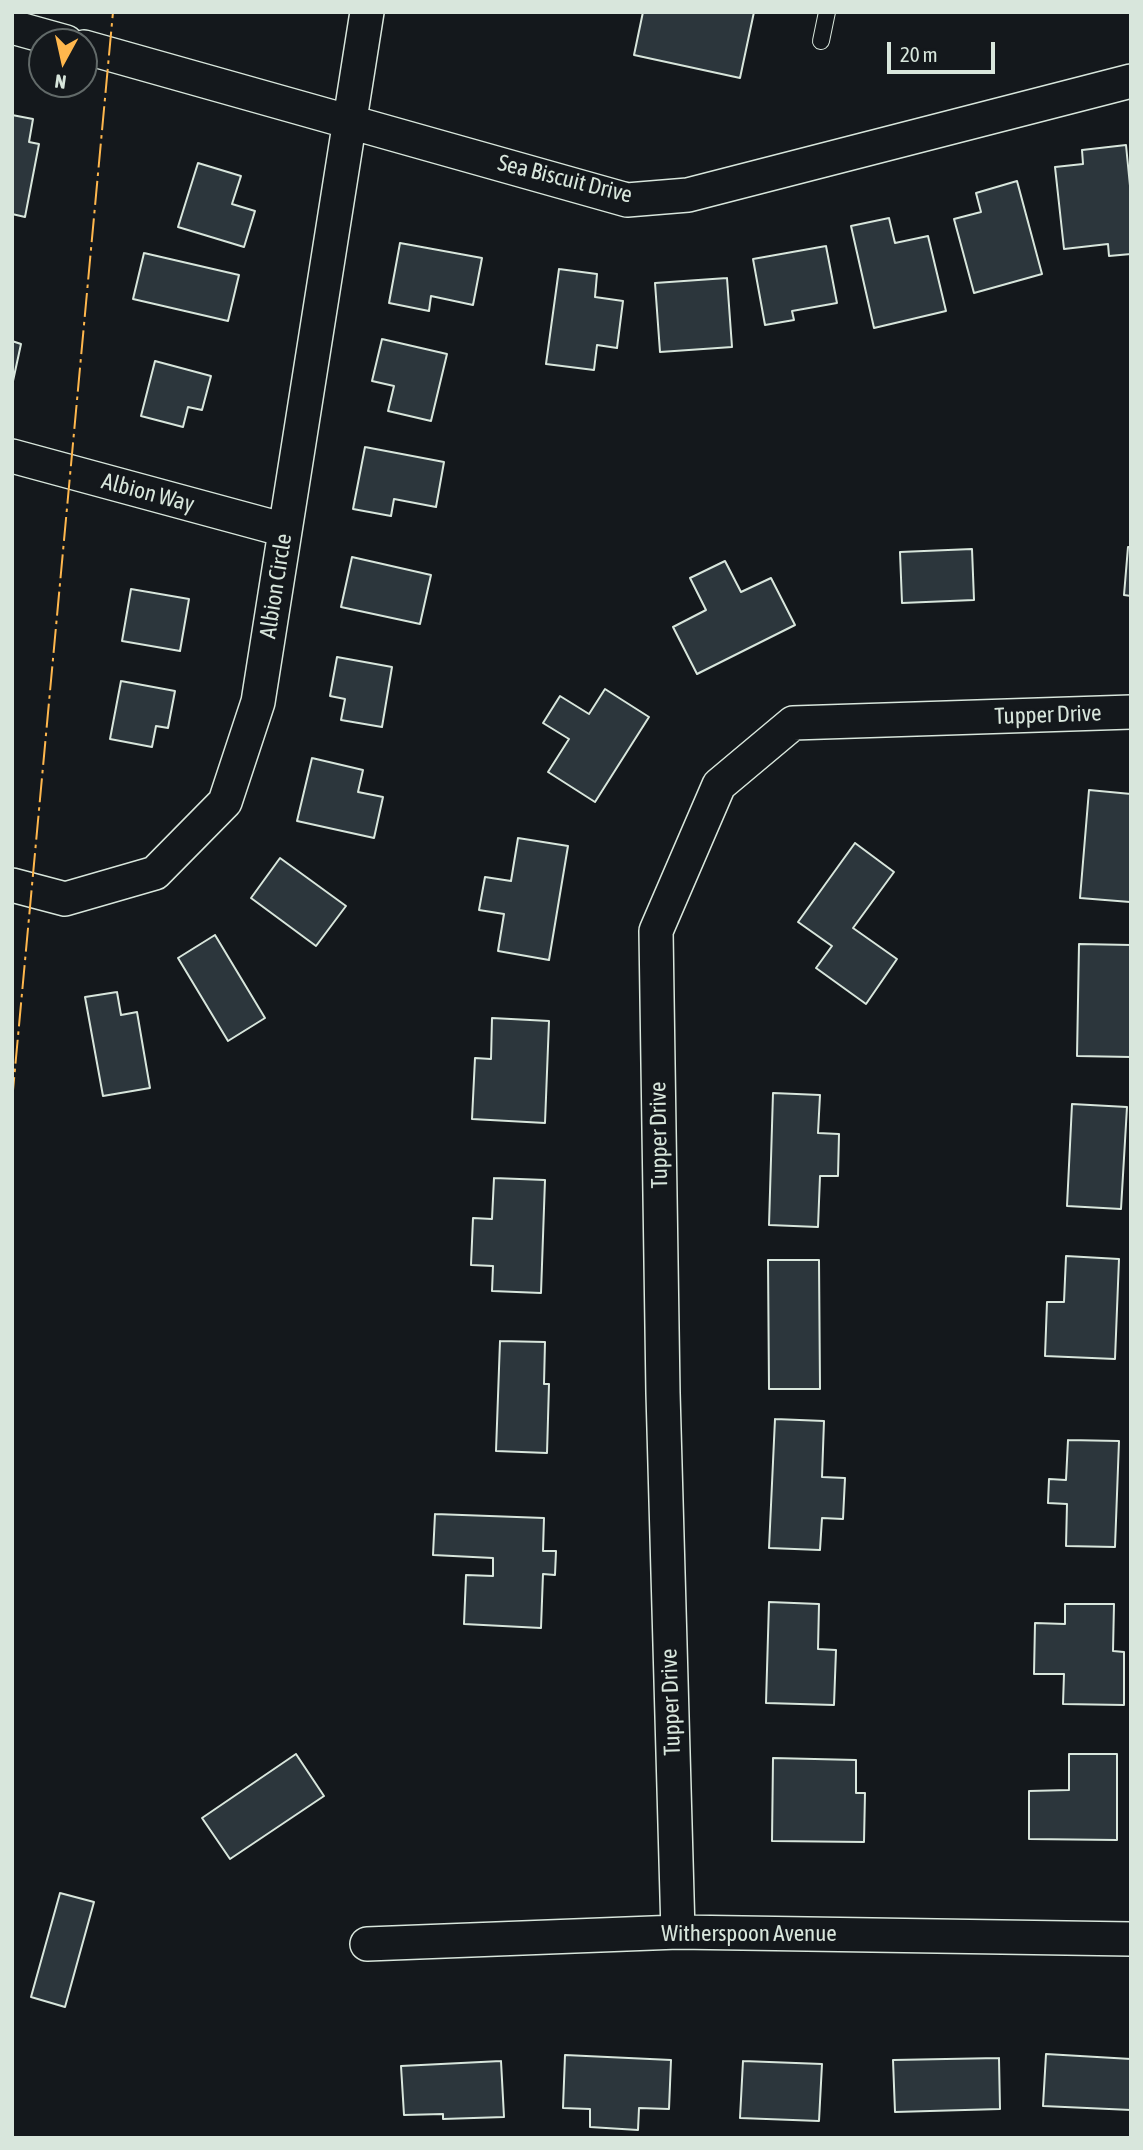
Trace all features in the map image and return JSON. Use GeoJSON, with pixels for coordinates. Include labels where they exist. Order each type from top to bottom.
{"type":"FeatureCollection","features":[{"type":"Feature","properties":{"kind":"street","name":"Albion Circle"},"geometry":{"type":"LineString","coordinates":[[12,885],[65,899],[155,873],[225,802],[258,702],[367,12]]}},
{"type":"Feature","properties":{"kind":"street","name":"Sea Biscuit Drive"},"geometry":{"type":"LineString","coordinates":[[98,51],[627,200],[688,195],[1131,81]]}},
{"type":"Feature","properties":{"kind":"street","name":"Albion Way"},"geometry":{"type":"LineString","coordinates":[[12,456],[285,530]]}},
{"type":"Feature","properties":{"kind":"street","name":"Tupper Drive"},"geometry":{"type":"LineString","coordinates":[[678,1932],[663,1393],[656,931],[719,785],[793,723],[1131,712]]}},
{"type":"Feature","properties":{"kind":"street","name":"Witherspoon Avenue"},"geometry":{"type":"LineString","coordinates":[[367,1944],[678,1932],[1131,1939]]}},
{"type":"Feature","properties":{"kind":"lane"},"geometry":{"type":"LineString","coordinates":[[821,41],[827,12]]}},
{"type":"Feature","properties":{"kind":"building"},"geometry":{"type":"Polygon","coordinates":[[[643,12],[754,12],[740,78],[634,55],[643,12]]]}},
{"type":"Feature","properties":{"kind":"building"},"geometry":{"type":"Polygon","coordinates":[[[12,115],[33,119],[29,142],[39,144],[25,217],[12,214],[12,115]]]}},
{"type":"Feature","properties":{"kind":"building"},"geometry":{"type":"Polygon","coordinates":[[[1126,145],[1131,196],[1131,254],[1109,256],[1108,244],[1064,249],[1055,167],[1083,164],[1082,150],[1126,145]]]}},
{"type":"Feature","properties":{"kind":"building"},"geometry":{"type":"Polygon","coordinates":[[[198,163],[241,176],[232,204],[255,211],[244,247],[178,227],[198,163]]]}},
{"type":"Feature","properties":{"kind":"building"},"geometry":{"type":"Polygon","coordinates":[[[1017,181],[1042,274],[974,293],[954,219],[981,212],[976,193],[1017,181]]]}},
{"type":"Feature","properties":{"kind":"building"},"geometry":{"type":"Polygon","coordinates":[[[889,218],[895,243],[928,236],[946,311],[874,328],[851,226],[889,218]]]}},
{"type":"Feature","properties":{"kind":"building"},"geometry":{"type":"Polygon","coordinates":[[[400,243],[482,258],[473,305],[431,296],[429,311],[389,303],[400,243]]]}},
{"type":"Feature","properties":{"kind":"building"},"geometry":{"type":"Polygon","coordinates":[[[826,246],[837,303],[792,311],[794,320],[765,325],[753,259],[826,246]]]}},
{"type":"Feature","properties":{"kind":"building"},"geometry":{"type":"Polygon","coordinates":[[[144,253],[239,275],[228,321],[133,299],[144,253]]]}},
{"type":"Feature","properties":{"kind":"building"},"geometry":{"type":"Polygon","coordinates":[[[559,269],[597,274],[595,297],[623,301],[617,348],[597,345],[594,370],[546,364],[559,269]]]}},
{"type":"Feature","properties":{"kind":"building"},"geometry":{"type":"Polygon","coordinates":[[[727,278],[732,347],[660,352],[655,283],[727,278]]]}},
{"type":"Feature","properties":{"kind":"building"},"geometry":{"type":"Polygon","coordinates":[[[382,339],[447,354],[431,421],[388,411],[394,386],[372,381],[382,339]]]}},
{"type":"Feature","properties":{"kind":"building"},"geometry":{"type":"Polygon","coordinates":[[[12,341],[21,344],[13,381],[12,381],[12,341]]]}},
{"type":"Feature","properties":{"kind":"building"},"geometry":{"type":"Polygon","coordinates":[[[155,361],[211,376],[202,410],[188,407],[183,427],[141,416],[155,361]]]}},
{"type":"Feature","properties":{"kind":"building"},"geometry":{"type":"Polygon","coordinates":[[[365,447],[444,462],[436,507],[394,499],[391,516],[353,509],[365,447]]]}},
{"type":"Feature","properties":{"kind":"building"},"geometry":{"type":"Polygon","coordinates":[[[1128,547],[1131,547],[1131,596],[1124,595],[1128,547]]]}},
{"type":"Feature","properties":{"kind":"building"},"geometry":{"type":"Polygon","coordinates":[[[972,549],[974,600],[902,603],[900,552],[972,549]]]}},
{"type":"Feature","properties":{"kind":"building"},"geometry":{"type":"Polygon","coordinates":[[[352,557],[431,575],[420,624],[341,607],[352,557]]]}},
{"type":"Feature","properties":{"kind":"building"},"geometry":{"type":"Polygon","coordinates":[[[725,561],[741,592],[771,578],[795,625],[697,674],[673,627],[706,610],[690,578],[725,561]]]}},
{"type":"Feature","properties":{"kind":"building"},"geometry":{"type":"Polygon","coordinates":[[[131,589],[189,599],[180,651],[122,641],[131,589]]]}},
{"type":"Feature","properties":{"kind":"building"},"geometry":{"type":"Polygon","coordinates":[[[337,657],[392,667],[382,727],[341,720],[345,699],[330,696],[337,657]]]}},
{"type":"Feature","properties":{"kind":"building"},"geometry":{"type":"Polygon","coordinates":[[[121,681],[175,691],[168,728],[156,726],[152,747],[110,739],[121,681]]]}},
{"type":"Feature","properties":{"kind":"building"},"geometry":{"type":"Polygon","coordinates":[[[605,689],[649,717],[595,802],[548,772],[569,739],[543,723],[560,696],[589,714],[605,689]]]}},
{"type":"Feature","properties":{"kind":"building"},"geometry":{"type":"Polygon","coordinates":[[[312,758],[363,770],[358,792],[383,797],[374,838],[297,821],[312,758]]]}},
{"type":"Feature","properties":{"kind":"building"},"geometry":{"type":"Polygon","coordinates":[[[1089,790],[1131,794],[1130,902],[1080,898],[1089,790]]]}},
{"type":"Feature","properties":{"kind":"building"},"geometry":{"type":"Polygon","coordinates":[[[518,838],[568,846],[549,960],[498,951],[504,914],[479,910],[485,877],[511,881],[518,838]]]}},
{"type":"Feature","properties":{"kind":"building"},"geometry":{"type":"Polygon","coordinates":[[[855,843],[894,872],[853,928],[897,959],[866,1004],[816,968],[832,946],[798,922],[855,843]]]}},
{"type":"Feature","properties":{"kind":"building"},"geometry":{"type":"Polygon","coordinates":[[[280,858],[346,906],[316,946],[251,898],[280,858]]]}},
{"type":"Feature","properties":{"kind":"building"},"geometry":{"type":"Polygon","coordinates":[[[215,935],[265,1018],[228,1041],[178,958],[215,935]]]}},
{"type":"Feature","properties":{"kind":"building"},"geometry":{"type":"Polygon","coordinates":[[[1079,944],[1131,945],[1131,1057],[1077,1056],[1079,944]]]}},
{"type":"Feature","properties":{"kind":"building"},"geometry":{"type":"Polygon","coordinates":[[[117,992],[121,1015],[137,1012],[150,1088],[103,1096],[85,997],[117,992]]]}},
{"type":"Feature","properties":{"kind":"building"},"geometry":{"type":"Polygon","coordinates":[[[492,1018],[549,1021],[545,1123],[472,1119],[475,1058],[491,1059],[492,1018]]]}},
{"type":"Feature","properties":{"kind":"building"},"geometry":{"type":"Polygon","coordinates":[[[773,1093],[820,1095],[818,1133],[839,1134],[838,1176],[820,1176],[818,1227],[769,1225],[773,1093]]]}},
{"type":"Feature","properties":{"kind":"building"},"geometry":{"type":"Polygon","coordinates":[[[1072,1104],[1127,1107],[1121,1209],[1067,1206],[1072,1104]]]}},
{"type":"Feature","properties":{"kind":"building"},"geometry":{"type":"Polygon","coordinates":[[[494,1178],[545,1180],[541,1293],[492,1291],[493,1266],[471,1265],[473,1218],[492,1219],[494,1178]]]}},
{"type":"Feature","properties":{"kind":"building"},"geometry":{"type":"Polygon","coordinates":[[[1066,1256],[1119,1259],[1115,1359],[1045,1356],[1047,1302],[1064,1302],[1066,1256]]]}},
{"type":"Feature","properties":{"kind":"building"},"geometry":{"type":"Polygon","coordinates":[[[768,1260],[819,1260],[820,1389],[769,1389],[768,1260]]]}},
{"type":"Feature","properties":{"kind":"building"},"geometry":{"type":"Polygon","coordinates":[[[500,1341],[545,1342],[544,1384],[549,1384],[547,1453],[496,1451],[500,1341]]]}},
{"type":"Feature","properties":{"kind":"building"},"geometry":{"type":"Polygon","coordinates":[[[775,1419],[824,1421],[822,1477],[845,1478],[843,1519],[822,1518],[820,1550],[769,1548],[775,1419]]]}},
{"type":"Feature","properties":{"kind":"building"},"geometry":{"type":"Polygon","coordinates":[[[1068,1440],[1119,1441],[1115,1547],[1066,1546],[1067,1504],[1048,1503],[1049,1479],[1066,1480],[1068,1440]]]}},
{"type":"Feature","properties":{"kind":"building"},"geometry":{"type":"Polygon","coordinates":[[[435,1514],[544,1518],[543,1551],[556,1551],[555,1575],[543,1574],[541,1628],[464,1624],[466,1575],[493,1576],[493,1558],[433,1555],[435,1514]]]}},
{"type":"Feature","properties":{"kind":"building"},"geometry":{"type":"Polygon","coordinates":[[[769,1602],[819,1604],[818,1649],[836,1650],[834,1705],[766,1703],[769,1602]]]}},
{"type":"Feature","properties":{"kind":"building"},"geometry":{"type":"Polygon","coordinates":[[[1065,1604],[1114,1604],[1113,1651],[1124,1652],[1124,1705],[1063,1704],[1064,1674],[1034,1674],[1035,1623],[1065,1624],[1065,1604]]]}},
{"type":"Feature","properties":{"kind":"building"},"geometry":{"type":"Polygon","coordinates":[[[296,1754],[324,1796],[230,1859],[202,1818],[296,1754]]]}},
{"type":"Feature","properties":{"kind":"building"},"geometry":{"type":"Polygon","coordinates":[[[1069,1754],[1117,1754],[1117,1840],[1029,1839],[1029,1791],[1069,1790],[1069,1754]]]}},
{"type":"Feature","properties":{"kind":"building"},"geometry":{"type":"Polygon","coordinates":[[[773,1758],[856,1760],[856,1793],[865,1793],[864,1842],[772,1841],[773,1758]]]}},
{"type":"Feature","properties":{"kind":"building"},"geometry":{"type":"Polygon","coordinates":[[[60,1893],[94,1902],[65,2007],[31,1997],[60,1893]]]}},
{"type":"Feature","properties":{"kind":"building"},"geometry":{"type":"Polygon","coordinates":[[[1046,2054],[1131,2059],[1131,2110],[1043,2106],[1046,2054]]]}},
{"type":"Feature","properties":{"kind":"building"},"geometry":{"type":"Polygon","coordinates":[[[565,2055],[671,2060],[669,2109],[639,2108],[638,2130],[590,2127],[590,2109],[563,2108],[565,2055]]]}},
{"type":"Feature","properties":{"kind":"building"},"geometry":{"type":"Polygon","coordinates":[[[999,2058],[1000,2109],[895,2112],[893,2060],[999,2058]]]}},
{"type":"Feature","properties":{"kind":"building"},"geometry":{"type":"Polygon","coordinates":[[[501,2061],[504,2117],[443,2119],[443,2114],[404,2115],[401,2066],[501,2061]]]}},
{"type":"Feature","properties":{"kind":"building"},"geometry":{"type":"Polygon","coordinates":[[[743,2061],[822,2064],[819,2121],[740,2118],[743,2061]]]}},
{"type":"Feature","properties":{"kind":"power"},"geometry":{"type":"LineString","coordinates":[[12,1101],[113,12]]}}]}
